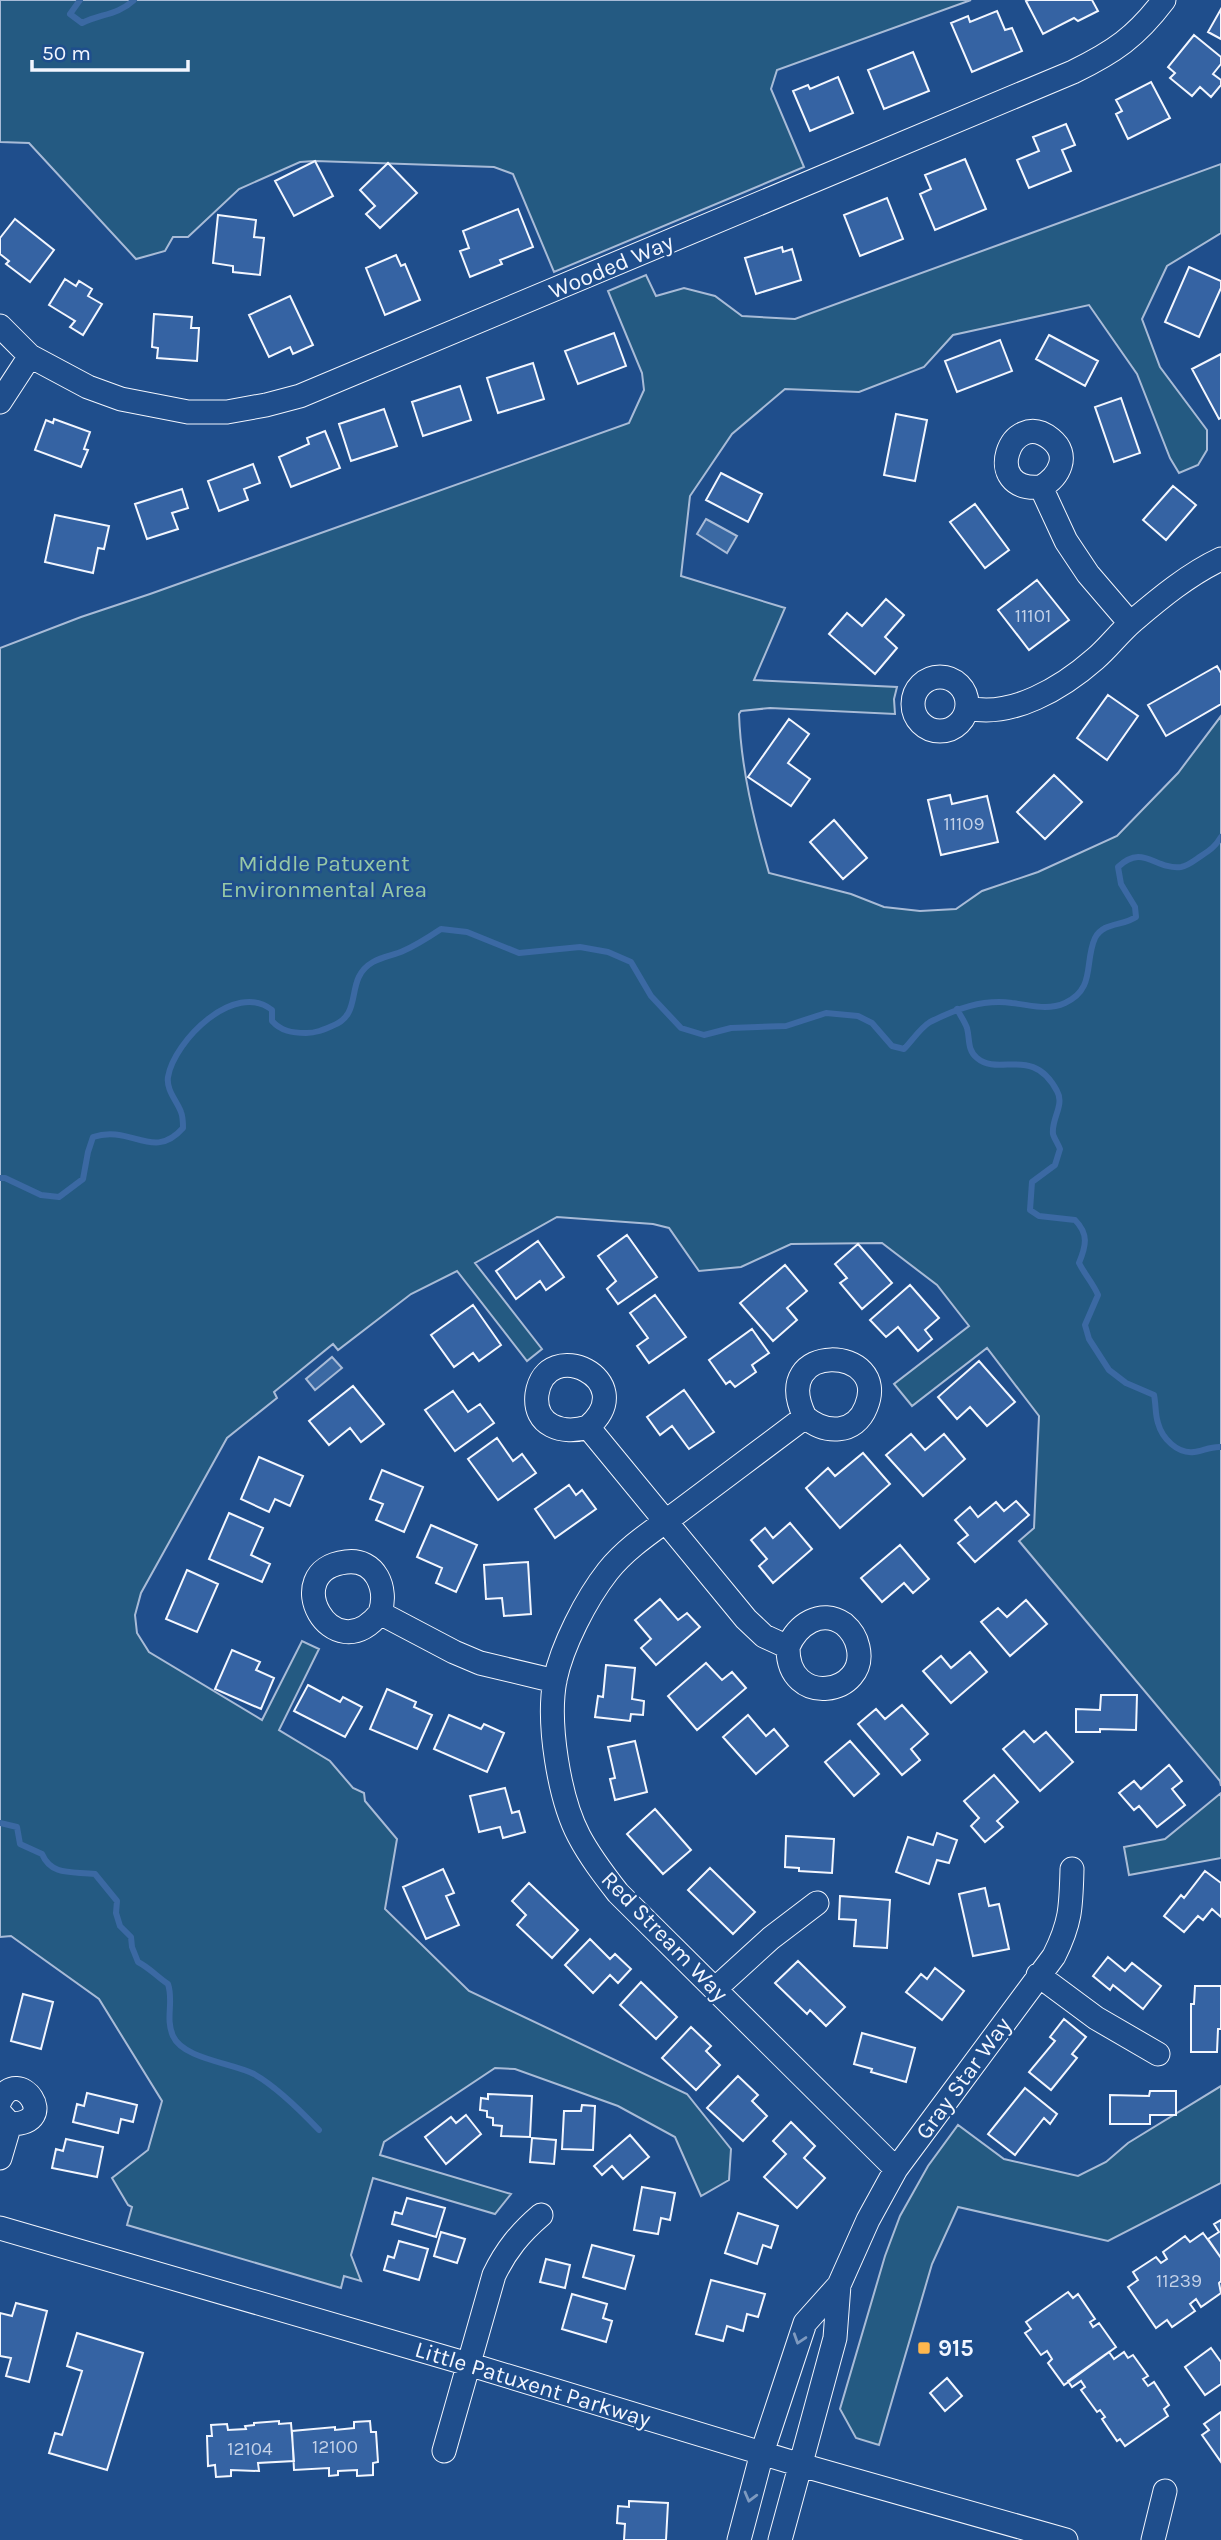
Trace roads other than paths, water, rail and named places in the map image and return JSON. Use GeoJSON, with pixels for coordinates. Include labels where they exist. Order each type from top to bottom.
{"type":"FeatureCollection","features":[{"type":"Feature","properties":{"kind":"street","name":"Wooded Way"},"geometry":{"type":"LineString","coordinates":[[0,326],[30,356],[88,387],[153,407],[188,412],[227,411],[300,397],[1073,72],[1108,55],[1133,36],[1164,0]]}},
{"type":"Feature","properties":{"kind":"street"},"geometry":{"type":"LineString","coordinates":[[0,402],[30,356]]}},
{"type":"Feature","properties":{"kind":"street"},"geometry":{"type":"LineString","coordinates":[[1041,487],[1066,541],[1088,575],[1130,623]]}},
{"type":"Feature","properties":{"kind":"street"},"geometry":{"type":"LineString","coordinates":[[968,708],[983,712],[1002,709],[1050,691],[1096,659],[1130,623],[1187,578],[1221,559]]}},
{"type":"Feature","properties":{"kind":"street","name":"Red Stream Way"},"geometry":{"type":"LineString","coordinates":[[804,1417],[637,1543],[609,1570],[587,1601],[555,1681],[556,1753],[568,1810],[579,1836],[618,1893],[896,2169]]}},
{"type":"Feature","properties":{"kind":"street"},"geometry":{"type":"LineString","coordinates":[[588,1427],[746,1619],[764,1636],[788,1647]]}},
{"type":"Feature","properties":{"kind":"street"},"geometry":{"type":"LineString","coordinates":[[380,1613],[454,1652],[480,1662],[555,1681]]}},
{"type":"Feature","properties":{"kind":"street","name":"Gray Star Way"},"geometry":{"type":"LineString","coordinates":[[739,2540],[762,2453],[805,2323],[839,2285],[868,2220],[896,2169],[1054,1956],[1066,1931],[1071,1906],[1072,1869]]}},
{"type":"Feature","properties":{"kind":"street"},"geometry":{"type":"LineString","coordinates":[[715,1989],[771,1938],[817,1903]]}},
{"type":"Feature","properties":{"kind":"street"},"geometry":{"type":"LineString","coordinates":[[1038,1975],[1096,2018],[1158,2054]]}},
{"type":"Feature","properties":{"kind":"street"},"geometry":{"type":"LineString","coordinates":[[0,2101],[7,2092],[17,2088],[26,2091],[33,2099],[35,2107],[32,2118],[23,2124],[5,2119],[0,2158]]}},
{"type":"Feature","properties":{"kind":"street"},"geometry":{"type":"LineString","coordinates":[[444,2451],[494,2275],[517,2236],[541,2215]]}},
{"type":"Feature","properties":{"kind":"street","name":"Little Patuxent Parkway"},"geometry":{"type":"LineString","coordinates":[[0,2228],[468,2364],[801,2465],[1066,2540]]}},
{"type":"Feature","properties":{"kind":"street","name":"Gray Star Way"},"geometry":{"type":"LineString","coordinates":[[780,2540],[835,2338],[839,2285]]}},
{"type":"Feature","properties":{"kind":"street"},"geometry":{"type":"LineString","coordinates":[[1153,2540],[1165,2491]]}},
{"type":"Feature","properties":{"kind":"waterway"},"geometry":{"type":"LineString","coordinates":[[80,0],[70,14],[82,23],[115,11],[134,0]]}},
{"type":"Feature","properties":{"kind":"waterway"},"geometry":{"type":"LineString","coordinates":[[0,1178],[41,1195],[59,1197],[83,1179],[93,1137],[119,1135],[151,1142],[172,1138],[183,1128],[183,1122],[168,1077],[182,1047],[208,1019],[241,1003],[257,1003],[272,1010],[272,1021],[283,1029],[306,1033],[326,1029],[342,1021],[348,1013],[364,969],[377,960],[413,946],[441,929],[467,932],[519,953],[580,947],[608,952],[631,962],[651,996],[681,1028],[704,1035],[731,1028],[786,1026],[826,1013],[858,1016],[872,1023],[892,1046],[904,1049],[930,1022],[970,1006],[1001,1002],[1052,1007],[1075,997],[1085,983],[1095,938],[1103,929],[1136,917],[1135,907],[1121,884],[1118,867],[1135,857],[1172,867],[1184,866],[1210,850],[1221,837]]}},
{"type":"Feature","properties":{"kind":"waterway"},"geometry":{"type":"LineString","coordinates":[[957,1009],[967,1028],[969,1044],[977,1058],[995,1065],[1027,1065],[1037,1069],[1048,1077],[1057,1091],[1059,1107],[1053,1134],[1060,1149],[1055,1165],[1032,1182],[1030,1210],[1039,1216],[1075,1220],[1083,1230],[1085,1246],[1079,1263],[1098,1295],[1085,1325],[1089,1339],[1109,1370],[1126,1383],[1154,1395],[1158,1423],[1171,1444],[1188,1452],[1221,1447]]}},
{"type":"Feature","properties":{"kind":"waterway"},"geometry":{"type":"LineString","coordinates":[[0,1823],[17,1827],[20,1844],[42,1854],[46,1861],[58,1870],[95,1874],[117,1901],[116,1913],[120,1926],[131,1937],[138,1962],[168,1984],[171,2029],[178,2044],[197,2055],[245,2070],[263,2079],[297,2107],[319,2130]]}},
{"type":"Feature","properties":{"kind":"place","name":"915"},"geometry":{"type":"Point","coordinates":[924,2348]}},
{"type":"Feature","properties":{"kind":"park label","name":"Middle Patuxent Environmental Area"},"geometry":{"type":"Point","coordinates":[324,876]}}]}
